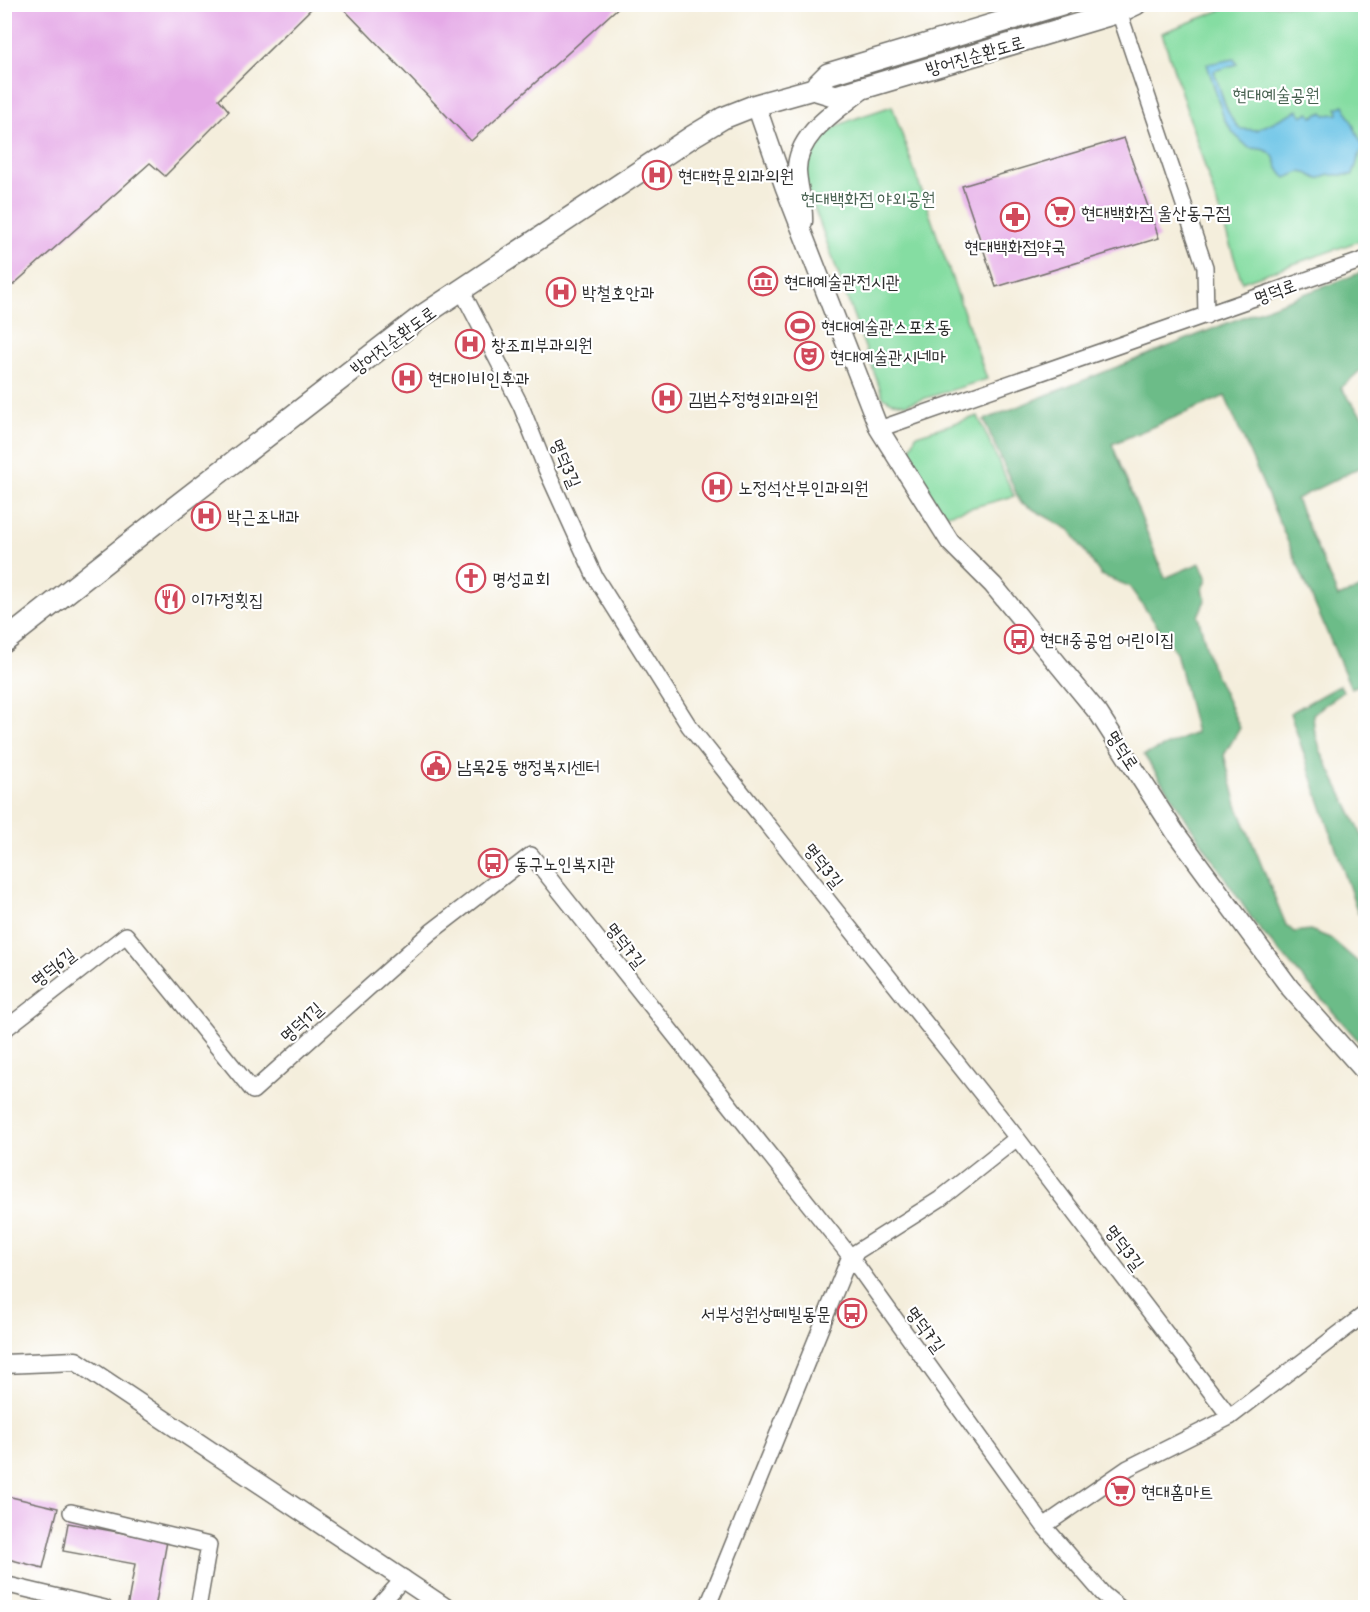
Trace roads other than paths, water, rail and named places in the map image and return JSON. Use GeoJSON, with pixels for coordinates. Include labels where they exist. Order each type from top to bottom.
{"type":"FeatureCollection","features":[{"type":"Feature","properties":{"kind":"main road","name":"방어진순환도로"},"geometry":{"type":"LineString","coordinates":[[4,642],[413,324],[693,136],[723,118],[756,105],[813,89],[828,74],[1062,4]]}},
{"type":"Feature","properties":{"kind":"main road","name":"방어진순환도로"},"geometry":{"type":"LineString","coordinates":[[813,89],[836,96],[1128,8]]}},
{"type":"Feature","properties":{"kind":"street"},"geometry":{"type":"LineString","coordinates":[[1128,8],[1205,267],[1206,316]]}},
{"type":"Feature","properties":{"kind":"street"},"geometry":{"type":"LineString","coordinates":[[802,233],[804,206],[797,169],[802,148],[818,126],[865,88]]}},
{"type":"Feature","properties":{"kind":"street","name":"명덕로"},"geometry":{"type":"LineString","coordinates":[[756,105],[802,233],[879,429],[950,542],[993,585],[1100,714],[1175,832],[1290,988],[1365,1073]]}},
{"type":"Feature","properties":{"kind":"street","name":"명덕로"},"geometry":{"type":"LineString","coordinates":[[879,429],[1365,259]]}},
{"type":"Feature","properties":{"kind":"street","name":"명덕3길"},"geometry":{"type":"LineString","coordinates":[[462,291],[521,406],[546,469],[595,577],[689,726],[1017,1138],[1230,1417]]}},
{"type":"Feature","properties":{"kind":"street","name":"명덕1길"},"geometry":{"type":"LineString","coordinates":[[126,935],[253,1091],[431,932],[531,855]]}},
{"type":"Feature","properties":{"kind":"street","name":"명덕7길"},"geometry":{"type":"LineString","coordinates":[[531,855],[850,1256],[1044,1526],[1103,1594],[1120,1608]]}},
{"type":"Feature","properties":{"kind":"street","name":"명덕6길"},"geometry":{"type":"LineString","coordinates":[[4,1030],[126,935]]}},
{"type":"Feature","properties":{"kind":"street"},"geometry":{"type":"LineString","coordinates":[[707,1608],[850,1256],[940,1198],[1017,1138]]}},
{"type":"Feature","properties":{"kind":"street"},"geometry":{"type":"LineString","coordinates":[[1044,1526],[1128,1468],[1230,1417],[1365,1313]]}},
{"type":"Feature","properties":{"kind":"street"},"geometry":{"type":"LineString","coordinates":[[4,1364],[76,1361],[447,1608]]}},
{"type":"Feature","properties":{"kind":"street"},"geometry":{"type":"LineString","coordinates":[[71,1512],[209,1545],[198,1608]]}},
{"type":"Feature","properties":{"kind":"street"},"geometry":{"type":"LineString","coordinates":[[377,1608],[404,1578]]}},
{"type":"Feature","properties":{"kind":"street"},"geometry":{"type":"LineString","coordinates":[[4,1584],[105,1608]]}},
{"type":"Feature","properties":{"kind":"water"},"geometry":{"type":"Polygon","coordinates":[[[1234,59],[1237,64],[1214,71],[1227,109],[1240,129],[1257,130],[1298,110],[1302,116],[1309,112],[1312,117],[1323,112],[1325,115],[1338,114],[1337,108],[1344,105],[1364,149],[1360,153],[1353,175],[1329,175],[1318,179],[1302,171],[1286,178],[1278,168],[1272,154],[1260,149],[1249,148],[1234,134],[1224,119],[1207,64],[1234,59]]]}},
{"type":"Feature","properties":{"kind":"place","name":"현대학문외과의원"},"geometry":{"type":"Point","coordinates":[657,175]}},
{"type":"Feature","properties":{"kind":"place","name":"현대백화점 울산동구점"},"geometry":{"type":"Point","coordinates":[1060,212]}},
{"type":"Feature","properties":{"kind":"place","name":"현대백화점약국"},"geometry":{"type":"Point","coordinates":[1015,217]}},
{"type":"Feature","properties":{"kind":"place","name":"현대예술관전시관"},"geometry":{"type":"Point","coordinates":[763,281]}},
{"type":"Feature","properties":{"kind":"place","name":"박철호안과"},"geometry":{"type":"Point","coordinates":[561,292]}},
{"type":"Feature","properties":{"kind":"place","name":"현대예술관스포츠동"},"geometry":{"type":"Point","coordinates":[800,326]}},
{"type":"Feature","properties":{"kind":"place","name":"창조피부과의원"},"geometry":{"type":"Point","coordinates":[470,344]}},
{"type":"Feature","properties":{"kind":"place","name":"현대예술관시네마"},"geometry":{"type":"Point","coordinates":[809,356]}},
{"type":"Feature","properties":{"kind":"place","name":"현대이비인후과"},"geometry":{"type":"Point","coordinates":[407,378]}},
{"type":"Feature","properties":{"kind":"place","name":"김범수정형외과의원"},"geometry":{"type":"Point","coordinates":[667,398]}},
{"type":"Feature","properties":{"kind":"place","name":"노정석산부인과의원"},"geometry":{"type":"Point","coordinates":[717,487]}},
{"type":"Feature","properties":{"kind":"place","name":"박근조내과"},"geometry":{"type":"Point","coordinates":[206,516]}},
{"type":"Feature","properties":{"kind":"place","name":"명성교회"},"geometry":{"type":"Point","coordinates":[471,578]}},
{"type":"Feature","properties":{"kind":"place","name":"이가정횟집"},"geometry":{"type":"Point","coordinates":[170,599]}},
{"type":"Feature","properties":{"kind":"place","name":"현대중공업 어린이집"},"geometry":{"type":"Point","coordinates":[1019,639]}},
{"type":"Feature","properties":{"kind":"place","name":"남목2동 행정복지센터"},"geometry":{"type":"Point","coordinates":[436,766]}},
{"type":"Feature","properties":{"kind":"place","name":"동구노인복지관"},"geometry":{"type":"Point","coordinates":[493,863]}},
{"type":"Feature","properties":{"kind":"place","name":"서부성원상떼빌동문"},"geometry":{"type":"Point","coordinates":[852,1313]}},
{"type":"Feature","properties":{"kind":"place","name":"현대홈마트"},"geometry":{"type":"Point","coordinates":[1120,1491]}},
{"type":"Feature","properties":{"kind":"park label","name":"현대예술공원"},"geometry":{"type":"Point","coordinates":[1276,94]}},
{"type":"Feature","properties":{"kind":"park label","name":"현대백화점 야외공원"},"geometry":{"type":"Point","coordinates":[868,198]}}]}
